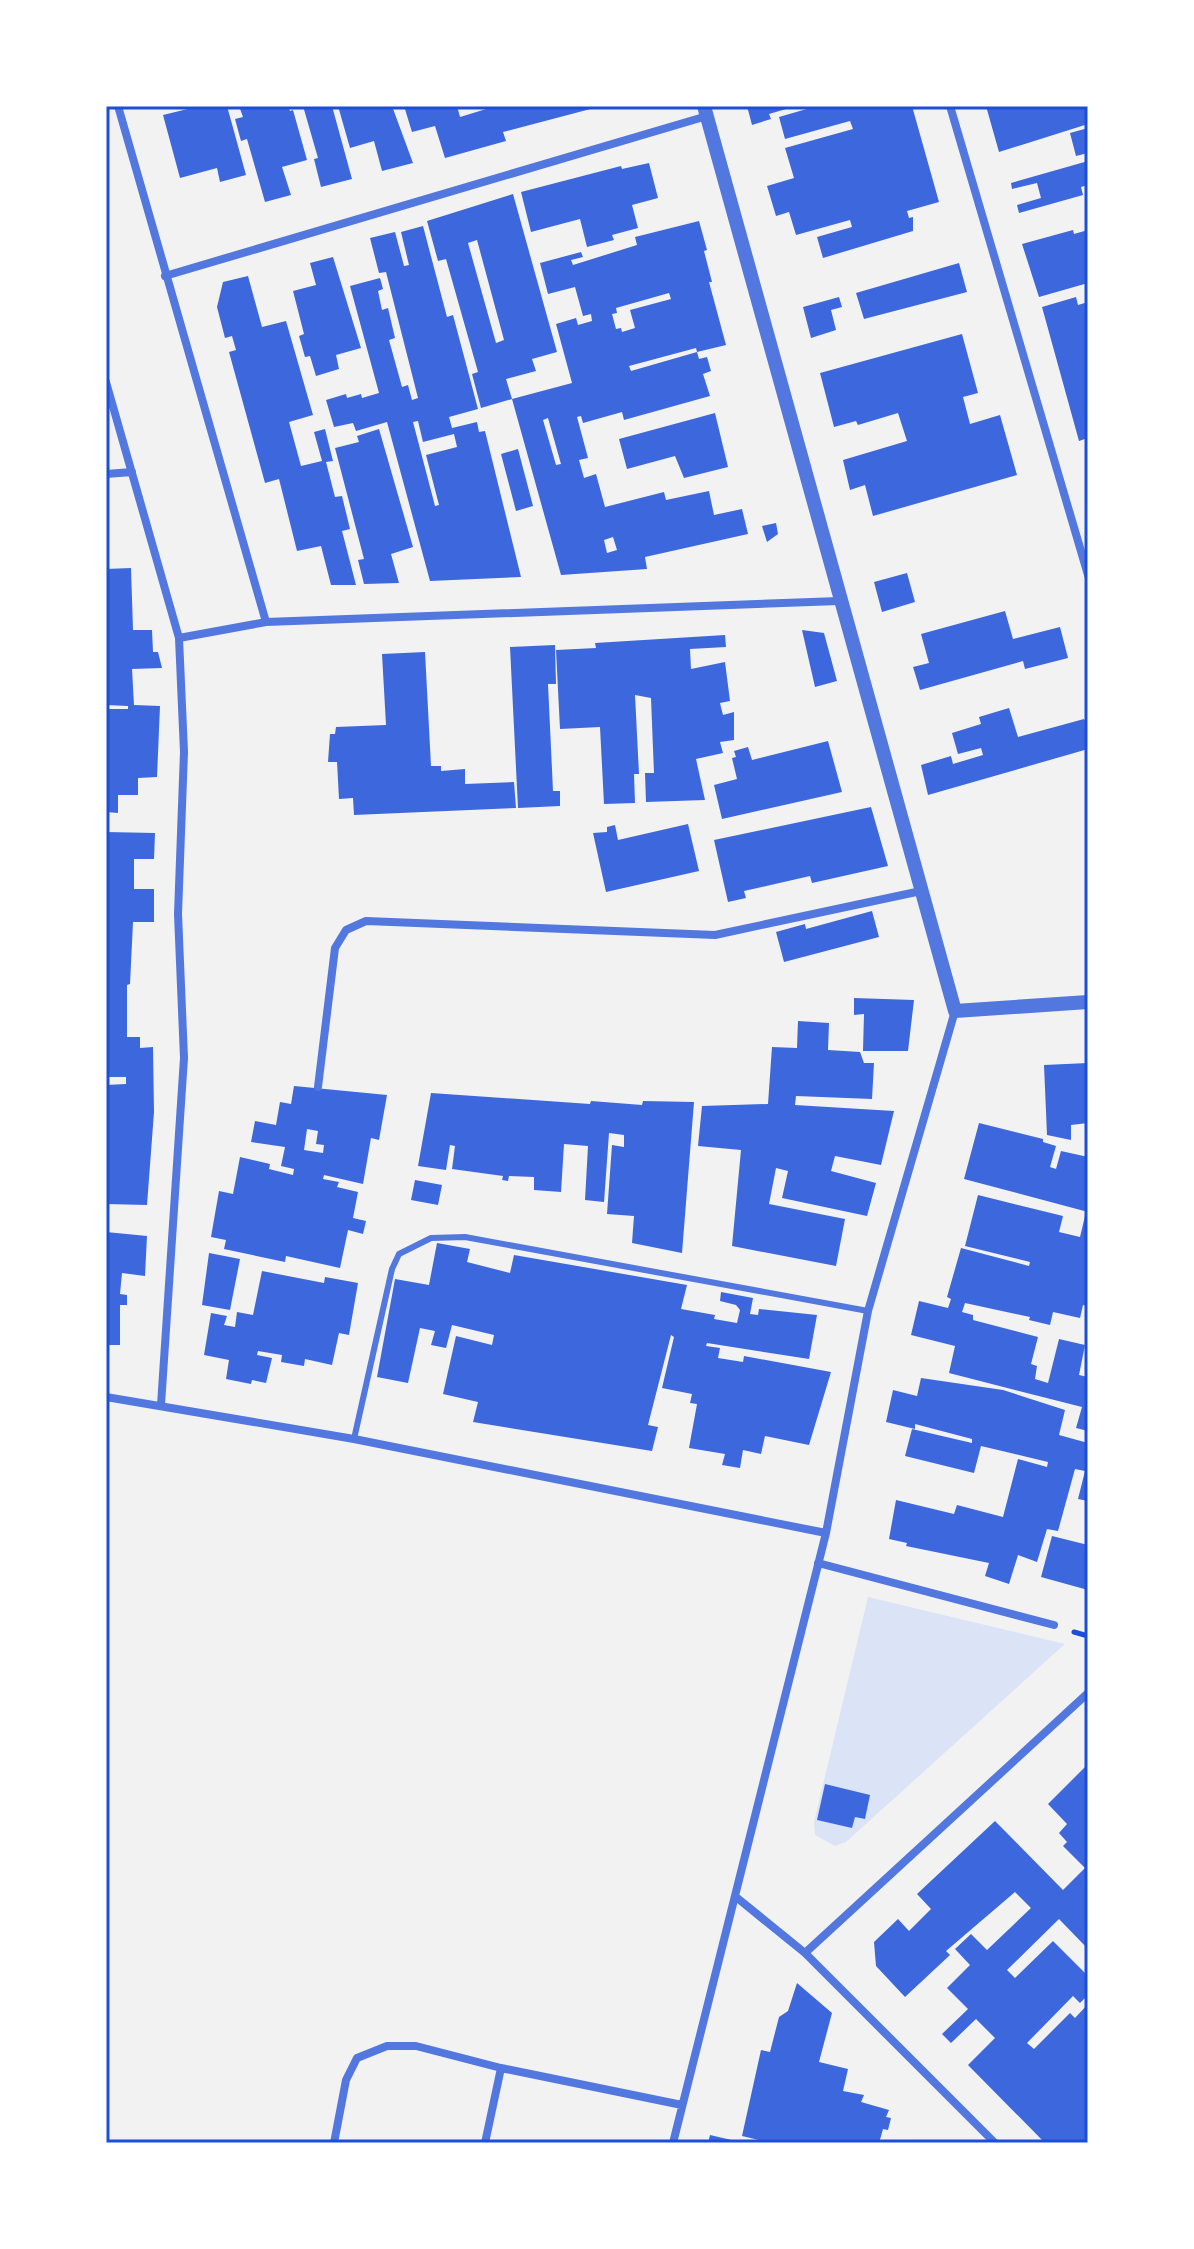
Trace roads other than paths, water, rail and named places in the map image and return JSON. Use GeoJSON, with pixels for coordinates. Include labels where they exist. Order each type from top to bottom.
{"type":"FeatureCollection","features":[{"type":"Feature","properties":{"kind":"street"},"geometry":{"type":"LineString","coordinates":[[118,106],[266,622]]}},
{"type":"Feature","properties":{"kind":"street"},"geometry":{"type":"LineString","coordinates":[[950,106],[1088,575]]}},
{"type":"Feature","properties":{"kind":"street"},"geometry":{"type":"LineString","coordinates":[[165,276],[705,111],[955,1011],[868,1311],[826,1533],[673,2143]]}},
{"type":"Feature","properties":{"kind":"street"},"geometry":{"type":"LineString","coordinates":[[106,382],[179,638],[184,752],[178,914],[184,1058],[161,1405]]}},
{"type":"Feature","properties":{"kind":"street"},"geometry":{"type":"LineString","coordinates":[[106,474],[132,472]]}},
{"type":"Feature","properties":{"kind":"street"},"geometry":{"type":"LineString","coordinates":[[179,638],[266,622],[839,601]]}},
{"type":"Feature","properties":{"kind":"street"},"geometry":{"type":"LineString","coordinates":[[318,1087],[335,948],[346,930],[366,921],[715,935],[921,891]]}},
{"type":"Feature","properties":{"kind":"street"},"geometry":{"type":"LineString","coordinates":[[955,1011],[1088,1002]]}},
{"type":"Feature","properties":{"kind":"street"},"geometry":{"type":"LineString","coordinates":[[106,1397],[354,1439],[826,1533]]}},
{"type":"Feature","properties":{"kind":"street"},"geometry":{"type":"LineString","coordinates":[[818,1563],[1054,1625]]}},
{"type":"Feature","properties":{"kind":"street"},"geometry":{"type":"LineString","coordinates":[[805,1953],[1088,1693]]}},
{"type":"Feature","properties":{"kind":"street"},"geometry":{"type":"LineString","coordinates":[[736,1897],[805,1953],[995,2143]]}},
{"type":"Feature","properties":{"kind":"street"},"geometry":{"type":"LineString","coordinates":[[334,2143],[346,2080],[357,2058],[387,2046],[416,2046],[501,2068],[682,2105]]}},
{"type":"Feature","properties":{"kind":"street"},"geometry":{"type":"LineString","coordinates":[[485,2143],[501,2068]]}},
{"type":"Feature","properties":{"kind":"lane"},"geometry":{"type":"LineString","coordinates":[[354,1439],[392,1269],[399,1254],[431,1238],[465,1237],[868,1311]]}}]}
